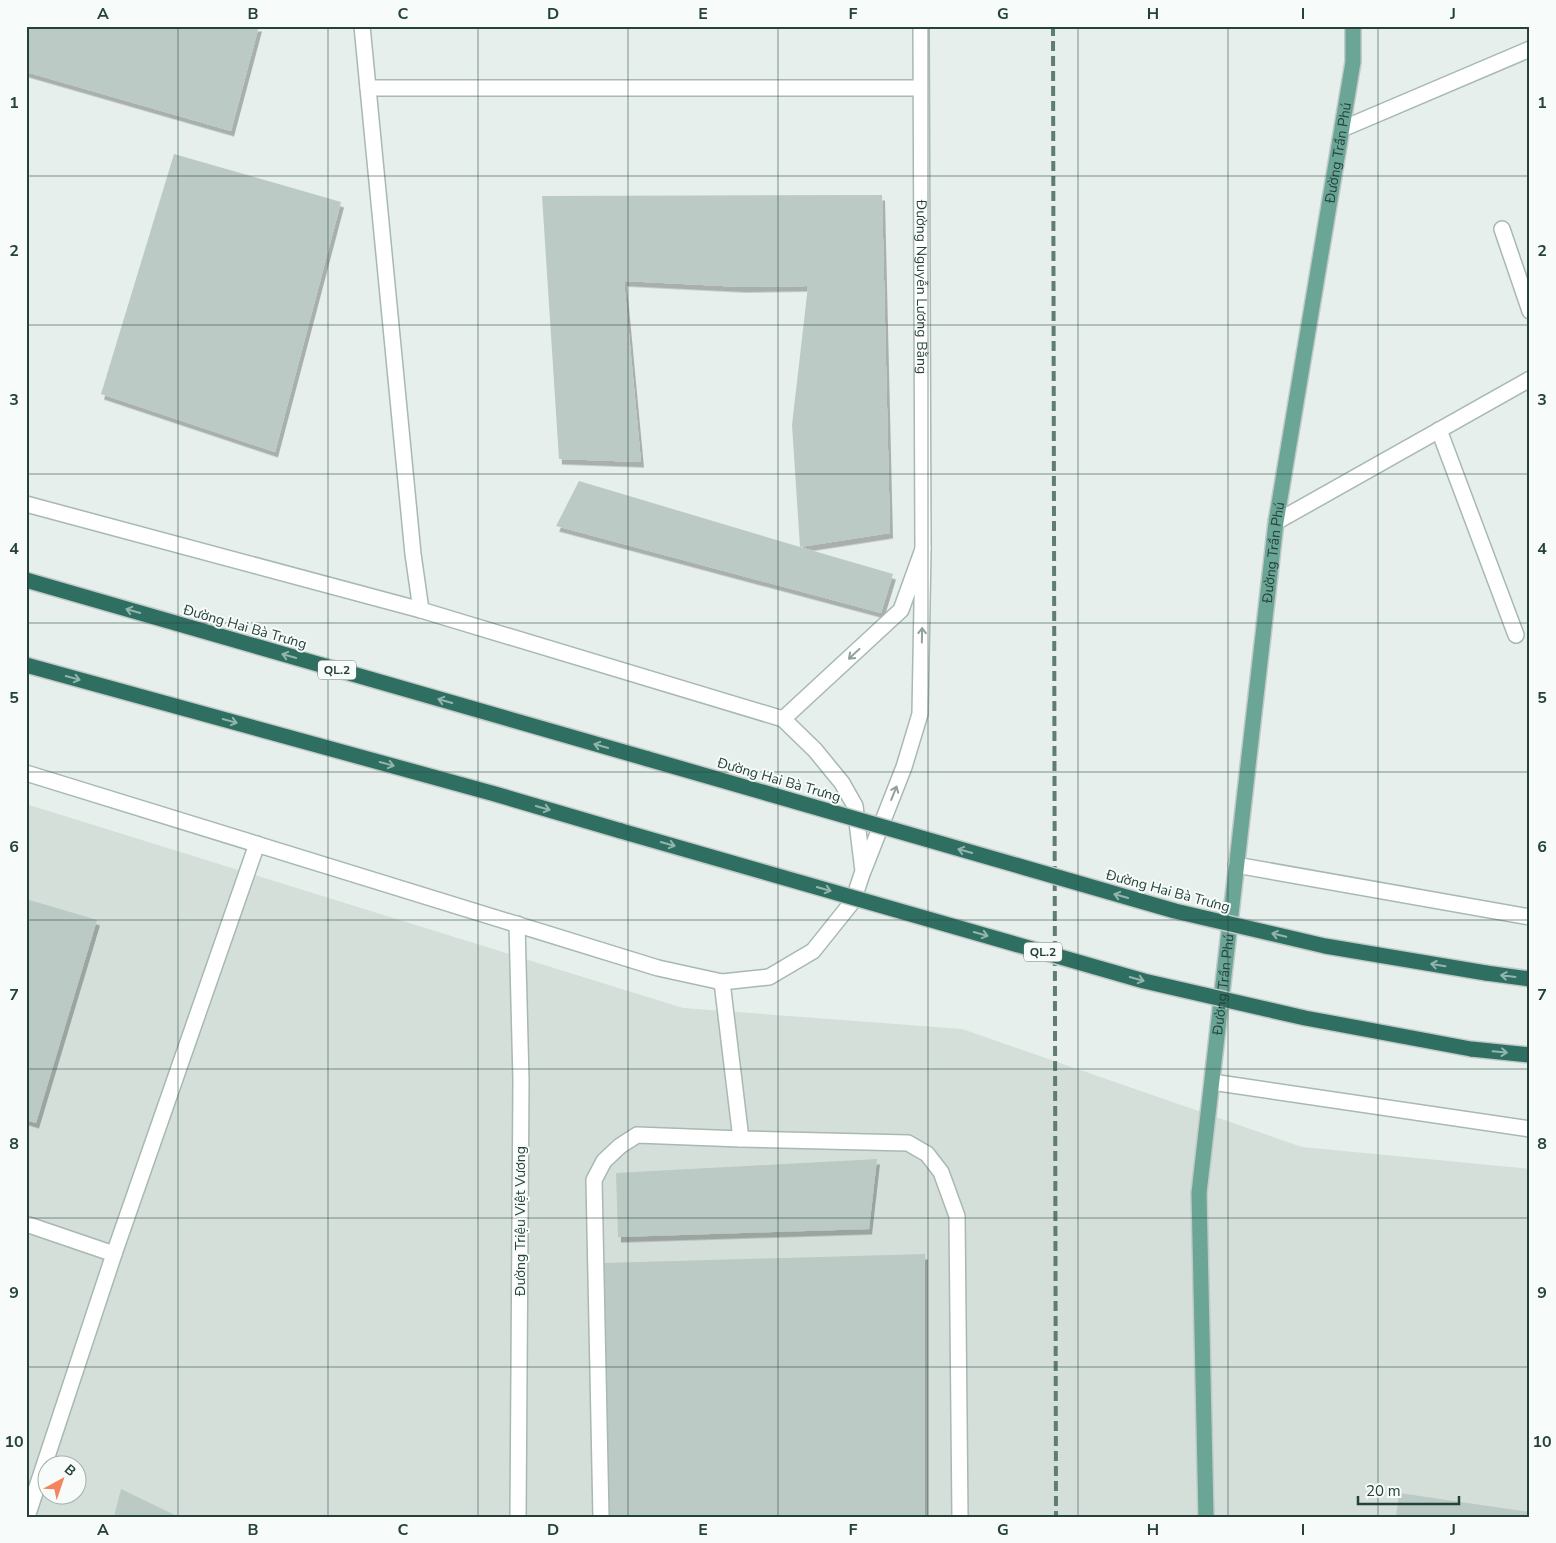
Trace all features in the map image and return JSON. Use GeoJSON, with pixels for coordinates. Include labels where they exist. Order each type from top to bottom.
{"type":"FeatureCollection","features":[{"type":"Feature","properties":{"kind":"highway","name":"Đường Hai Bà Trưng"},"geometry":{"type":"LineString","coordinates":[[26,580],[1175,911],[1325,946],[1530,979]]}},
{"type":"Feature","properties":{"kind":"highway","name":"QL.2"},"geometry":{"type":"LineString","coordinates":[[26,665],[495,794],[1144,981],[1304,1018],[1471,1049],[1530,1055]]}},
{"type":"Feature","properties":{"kind":"main road","name":"Đường Trần Phú"},"geometry":{"type":"LineString","coordinates":[[1206,1517],[1199,1193],[1276,522],[1353,62],[1353,26]]}},
{"type":"Feature","properties":{"kind":"street"},"geometry":{"type":"LineString","coordinates":[[362,26],[411,534],[421,610]]}},
{"type":"Feature","properties":{"kind":"street","name":"Đường Nguyễn Lương Bằng"},"geometry":{"type":"LineString","coordinates":[[26,773],[658,968],[722,982],[770,977],[813,951],[853,901],[904,767],[920,714],[923,549],[921,26]]}},
{"type":"Feature","properties":{"kind":"street"},"geometry":{"type":"LineString","coordinates":[[1342,129],[1530,49]]}},
{"type":"Feature","properties":{"kind":"street"},"geometry":{"type":"LineString","coordinates":[[368,88],[921,88]]}},
{"type":"Feature","properties":{"kind":"street"},"geometry":{"type":"LineString","coordinates":[[1502,228],[1530,311]]}},
{"type":"Feature","properties":{"kind":"street"},"geometry":{"type":"LineString","coordinates":[[1276,522],[1530,380]]}},
{"type":"Feature","properties":{"kind":"street"},"geometry":{"type":"LineString","coordinates":[[1439,430],[1516,635]]}},
{"type":"Feature","properties":{"kind":"street"},"geometry":{"type":"LineString","coordinates":[[26,504],[421,610],[784,718],[815,750],[842,783],[856,806],[863,871]]}},
{"type":"Feature","properties":{"kind":"street"},"geometry":{"type":"LineString","coordinates":[[784,718],[901,610],[923,549]]}},
{"type":"Feature","properties":{"kind":"street"},"geometry":{"type":"LineString","coordinates":[[27,1517],[114,1254],[257,844]]}},
{"type":"Feature","properties":{"kind":"street"},"geometry":{"type":"LineString","coordinates":[[1236,865],[1530,917]]}},
{"type":"Feature","properties":{"kind":"street","name":"Đường Triệu Việt Vương"},"geometry":{"type":"LineString","coordinates":[[517,924],[521,1080],[518,1517]]}},
{"type":"Feature","properties":{"kind":"street"},"geometry":{"type":"LineString","coordinates":[[722,982],[741,1139]]}},
{"type":"Feature","properties":{"kind":"street"},"geometry":{"type":"LineString","coordinates":[[1212,1082],[1530,1129]]}},
{"type":"Feature","properties":{"kind":"street"},"geometry":{"type":"LineString","coordinates":[[601,1517],[594,1180],[604,1161],[620,1146],[637,1135],[908,1143],[926,1154],[941,1172],[957,1216],[960,1517]]}},
{"type":"Feature","properties":{"kind":"street"},"geometry":{"type":"LineString","coordinates":[[26,1224],[114,1254]]}},
{"type":"Feature","properties":{"kind":"shaded area"},"geometry":{"type":"Polygon","coordinates":[[[26,804],[683,1008],[962,1029],[1302,1147],[1530,1169],[1530,1517],[26,1517],[26,804]]]}},
{"type":"Feature","properties":{"kind":"building"},"geometry":{"type":"Polygon","coordinates":[[[26,26],[259,26],[231,131],[26,72],[26,26]]]}},
{"type":"Feature","properties":{"kind":"building"},"geometry":{"type":"Polygon","coordinates":[[[174,154],[341,202],[275,452],[101,394],[174,154]]]}},
{"type":"Feature","properties":{"kind":"building"},"geometry":{"type":"Polygon","coordinates":[[[882,195],[890,533],[800,547],[792,425],[808,286],[742,287],[624,281],[641,462],[559,459],[542,196],[882,195]]]}},
{"type":"Feature","properties":{"kind":"building"},"geometry":{"type":"Polygon","coordinates":[[[579,481],[893,574],[881,613],[556,526],[579,481]]]}},
{"type":"Feature","properties":{"kind":"building"},"geometry":{"type":"Polygon","coordinates":[[[26,899],[97,920],[36,1123],[26,1120],[26,899]]]}},
{"type":"Feature","properties":{"kind":"building"},"geometry":{"type":"Polygon","coordinates":[[[877,1159],[869,1229],[618,1237],[616,1173],[877,1159]]]}},
{"type":"Feature","properties":{"kind":"building"},"geometry":{"type":"Polygon","coordinates":[[[925,1254],[925,1517],[605,1517],[602,1263],[925,1254]]]}},
{"type":"Feature","properties":{"kind":"building"},"geometry":{"type":"Polygon","coordinates":[[[121,1489],[179,1517],[114,1517],[121,1489]]]}},
{"type":"Feature","properties":{"kind":"building"},"geometry":{"type":"Polygon","coordinates":[[[1399,1493],[1530,1512],[1530,1517],[1396,1517],[1399,1493]]]}},
{"type":"Feature","properties":{"kind":"railway"},"geometry":{"type":"LineString","coordinates":[[1053,26],[1056,1517]]}}]}
